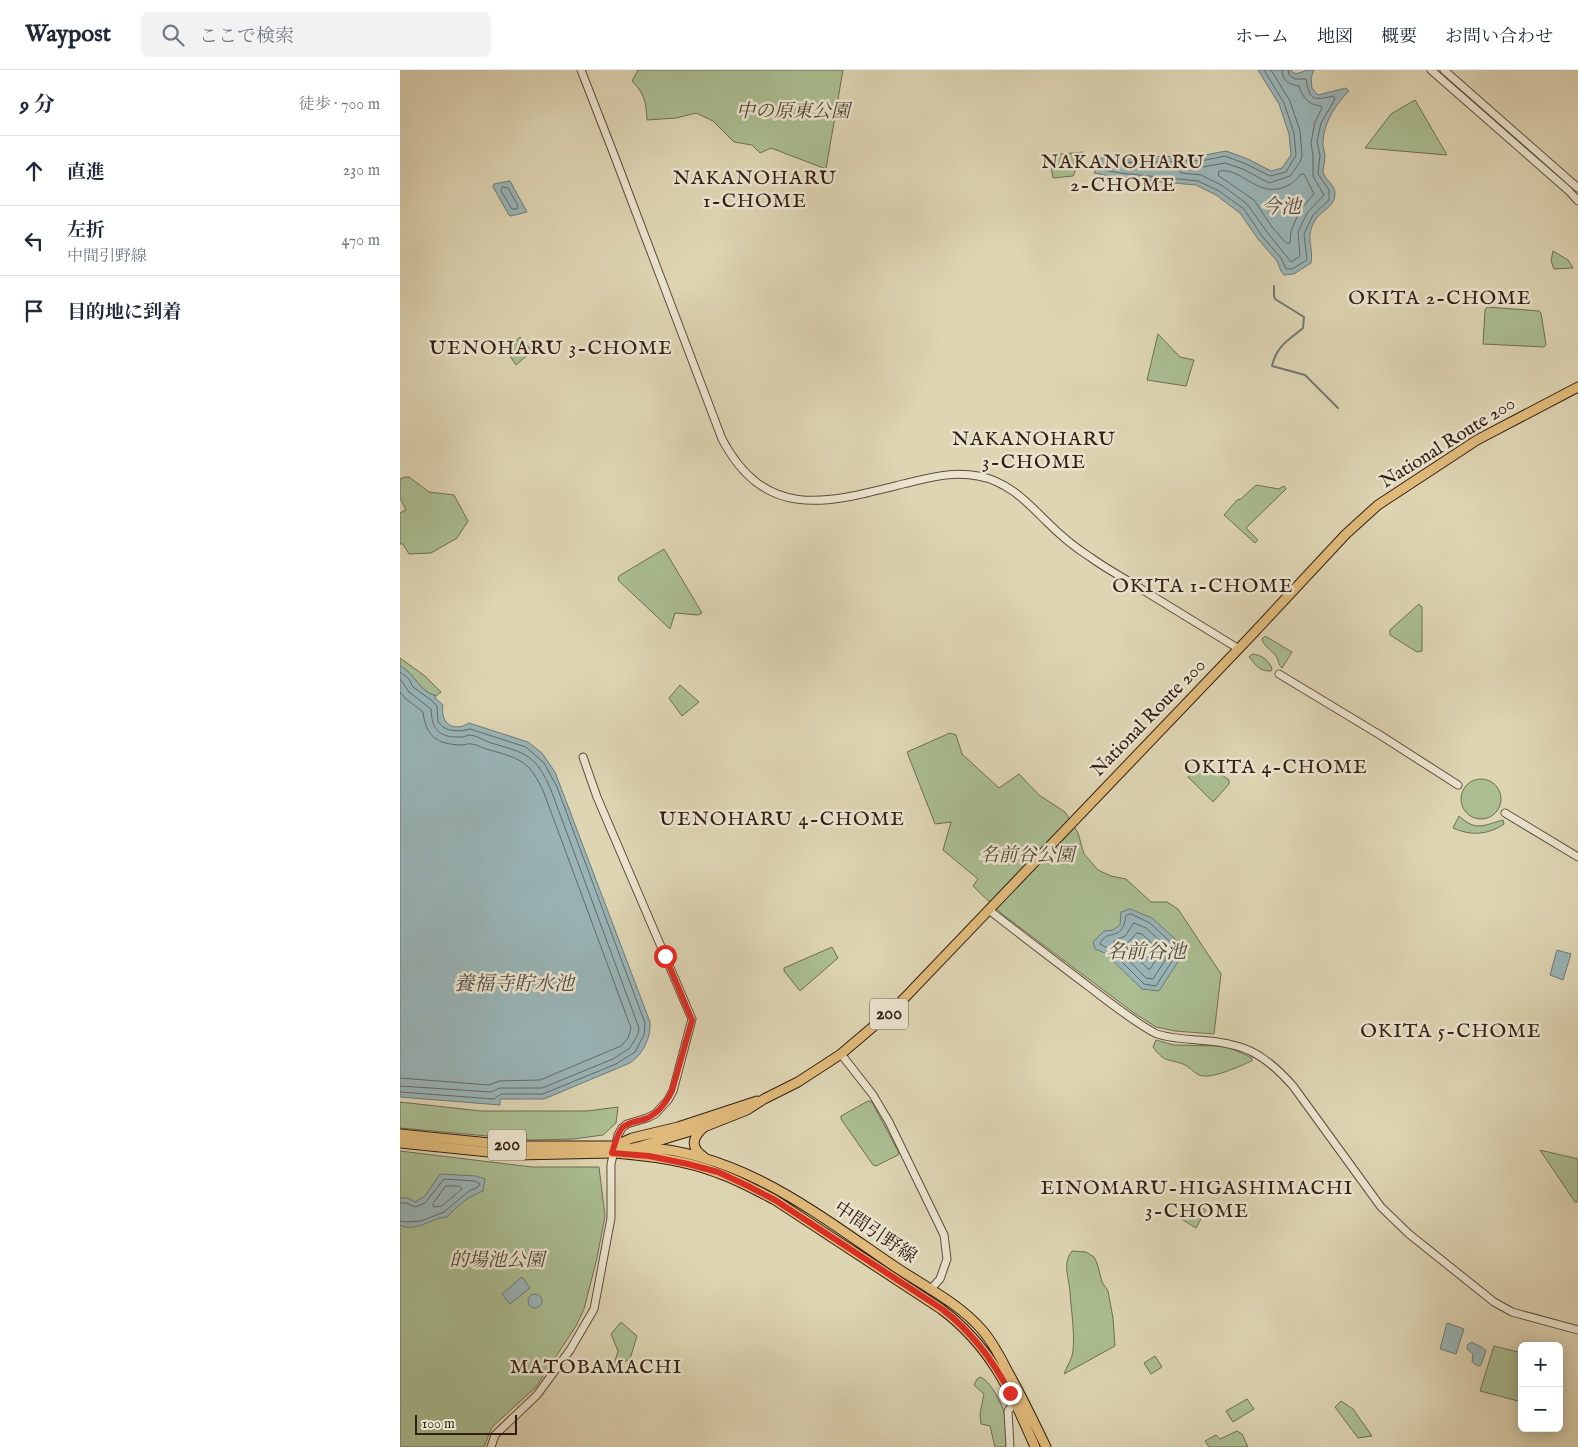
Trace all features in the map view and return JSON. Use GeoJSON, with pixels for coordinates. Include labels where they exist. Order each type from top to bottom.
{"type":"FeatureCollection","features":[{"type":"Feature","properties":{"kind":"main road","name":"National Route 200"},"geometry":{"type":"LineString","coordinates":[[638,1147],[704,1128],[747,1110],[798,1082],[841,1054],[894,1009],[1346,534],[1378,505],[1477,440],[1578,387]]}},
{"type":"Feature","properties":{"kind":"main road","name":"National Route 200"},"geometry":{"type":"LineString","coordinates":[[400,1143],[517,1155],[613,1149],[632,1138],[678,1127],[716,1115],[742,1104],[764,1099]]}},
{"type":"Feature","properties":{"kind":"main road"},"geometry":{"type":"LineString","coordinates":[[704,1128],[695,1135],[694,1141],[697,1151],[709,1159]]}},
{"type":"Feature","properties":{"kind":"main road","name":"National Route 200"},"geometry":{"type":"LineString","coordinates":[[400,1134],[521,1146],[613,1149]]}},
{"type":"Feature","properties":{"kind":"main road","name":"中間引野線"},"geometry":{"type":"LineString","coordinates":[[613,1149],[638,1147],[676,1151],[709,1159],[734,1168],[779,1190],[963,1312],[989,1339],[1022,1397],[1046,1447]]}},
{"type":"Feature","properties":{"kind":"main road","name":"中間引野線"},"geometry":{"type":"LineString","coordinates":[[613,1149],[718,1172],[775,1200],[942,1309],[957,1320],[988,1355],[1015,1402],[1035,1447]]}},
{"type":"Feature","properties":{"kind":"street"},"geometry":{"type":"LineString","coordinates":[[581,70],[722,438],[731,455],[754,480],[769,490],[784,496],[803,501],[812,501],[859,495],[936,476],[958,473],[990,479],[1026,500],[1060,534],[1090,558],[1238,649]]}},
{"type":"Feature","properties":{"kind":"street"},"geometry":{"type":"LineString","coordinates":[[1431,70],[1562,184],[1578,201]]}},
{"type":"Feature","properties":{"kind":"street"},"geometry":{"type":"LineString","coordinates":[[1444,70],[1578,188]]}},
{"type":"Feature","properties":{"kind":"street"},"geometry":{"type":"LineString","coordinates":[[1280,674],[1458,785]]}},
{"type":"Feature","properties":{"kind":"street"},"geometry":{"type":"LineString","coordinates":[[491,1447],[495,1435],[537,1395],[570,1350],[594,1309],[611,1218],[611,1164],[613,1149],[622,1128],[627,1124],[655,1114],[668,1100],[692,1020],[582,757]]}},
{"type":"Feature","properties":{"kind":"street"},"geometry":{"type":"LineString","coordinates":[[1505,813],[1578,858]]}},
{"type":"Feature","properties":{"kind":"street"},"geometry":{"type":"LineString","coordinates":[[991,907],[1097,993],[1156,1034],[1188,1039],[1221,1041],[1239,1046],[1263,1057],[1293,1086],[1359,1179],[1381,1207],[1409,1234],[1494,1302],[1519,1314],[1578,1330]]}},
{"type":"Feature","properties":{"kind":"street"},"geometry":{"type":"LineString","coordinates":[[841,1054],[872,1095],[889,1122],[944,1235],[947,1259],[940,1279],[930,1290]]}},
{"type":"Feature","properties":{"kind":"street"},"geometry":{"type":"LineString","coordinates":[[1010,1447],[1008,1411],[1015,1402]]}},
{"type":"Feature","properties":{"kind":"green space","name":"中の原東公園"},"geometry":{"type":"Polygon","coordinates":[[[638,70],[843,70],[826,169],[771,148],[760,153],[752,145],[734,142],[713,121],[696,113],[676,118],[647,120],[644,99],[640,90],[632,81],[638,70]]]}},
{"type":"Feature","properties":{"kind":"green space"},"geometry":{"type":"Polygon","coordinates":[[[1415,100],[1447,155],[1365,148],[1391,114],[1415,100]]]}},
{"type":"Feature","properties":{"kind":"green space"},"geometry":{"type":"Polygon","coordinates":[[[1083,152],[1073,176],[1053,178],[1049,155],[1083,152]]]}},
{"type":"Feature","properties":{"kind":"green space"},"geometry":{"type":"Polygon","coordinates":[[[1553,251],[1568,260],[1573,268],[1554,269],[1551,261],[1553,251]]]}},
{"type":"Feature","properties":{"kind":"green space"},"geometry":{"type":"Polygon","coordinates":[[[1487,307],[1539,311],[1541,313],[1546,345],[1544,347],[1483,344],[1485,310],[1487,307]]]}},
{"type":"Feature","properties":{"kind":"green space"},"geometry":{"type":"Polygon","coordinates":[[[1158,334],[1180,357],[1194,360],[1186,386],[1147,380],[1158,334]]]}},
{"type":"Feature","properties":{"kind":"green space"},"geometry":{"type":"Polygon","coordinates":[[[520,337],[532,351],[516,365],[506,350],[520,337]]]}},
{"type":"Feature","properties":{"kind":"green space"},"geometry":{"type":"Polygon","coordinates":[[[409,477],[429,492],[454,495],[468,521],[457,538],[431,553],[409,554],[403,544],[400,544],[400,513],[406,510],[400,498],[400,479],[409,477]]]}},
{"type":"Feature","properties":{"kind":"green space"},"geometry":{"type":"Polygon","coordinates":[[[1256,485],[1279,489],[1284,486],[1286,489],[1246,528],[1258,540],[1255,543],[1224,515],[1237,500],[1241,499],[1256,485]]]}},
{"type":"Feature","properties":{"kind":"green space"},"geometry":{"type":"Polygon","coordinates":[[[664,549],[702,613],[698,615],[675,613],[670,629],[618,580],[619,576],[664,549]]]}},
{"type":"Feature","properties":{"kind":"green space"},"geometry":{"type":"Polygon","coordinates":[[[1419,604],[1422,607],[1422,651],[1417,652],[1390,635],[1390,630],[1419,604]]]}},
{"type":"Feature","properties":{"kind":"green space"},"geometry":{"type":"Polygon","coordinates":[[[1265,636],[1292,652],[1282,668],[1276,656],[1263,642],[1262,639],[1265,636]]]}},
{"type":"Feature","properties":{"kind":"green space"},"geometry":{"type":"Polygon","coordinates":[[[1252,654],[1262,657],[1267,661],[1271,666],[1271,671],[1258,667],[1249,657],[1252,654]]]}},
{"type":"Feature","properties":{"kind":"green space"},"geometry":{"type":"Polygon","coordinates":[[[400,658],[425,676],[441,692],[436,696],[420,686],[410,673],[400,666],[400,658]]]}},
{"type":"Feature","properties":{"kind":"green space"},"geometry":{"type":"Polygon","coordinates":[[[680,685],[699,702],[682,716],[669,698],[680,685]]]}},
{"type":"Feature","properties":{"kind":"green space","name":"名前谷公園"},"geometry":{"type":"Polygon","coordinates":[[[950,733],[956,735],[962,754],[999,788],[1019,774],[1039,795],[1065,812],[1078,833],[1084,854],[1098,870],[1111,876],[1126,879],[1151,902],[1167,902],[1178,909],[1221,974],[1214,1034],[1175,1031],[1156,1027],[1134,1013],[1002,914],[973,886],[978,879],[943,850],[951,822],[935,824],[907,752],[950,733]]]}},
{"type":"Feature","properties":{"kind":"green space"},"geometry":{"type":"Polygon","coordinates":[[[1201,762],[1204,762],[1229,780],[1229,784],[1213,802],[1188,777],[1201,762]]]}},
{"type":"Feature","properties":{"kind":"green space"},"geometry":{"type":"Polygon","coordinates":[[[1481,779],[1495,785],[1501,799],[1495,813],[1481,819],[1467,813],[1461,799],[1467,785],[1481,779]]]}},
{"type":"Feature","properties":{"kind":"green space"},"geometry":{"type":"Polygon","coordinates":[[[1459,816],[1475,826],[1503,820],[1504,824],[1486,832],[1460,831],[1453,828],[1459,816]]]}},
{"type":"Feature","properties":{"kind":"green space"},"geometry":{"type":"Polygon","coordinates":[[[832,947],[838,958],[800,991],[784,971],[784,968],[832,947]]]}},
{"type":"Feature","properties":{"kind":"green space"},"geometry":{"type":"Polygon","coordinates":[[[1156,1040],[1174,1045],[1220,1046],[1233,1049],[1252,1058],[1252,1061],[1211,1076],[1199,1075],[1185,1065],[1160,1056],[1153,1047],[1156,1040]]]}},
{"type":"Feature","properties":{"kind":"green space"},"geometry":{"type":"Polygon","coordinates":[[[868,1101],[872,1102],[899,1153],[876,1166],[873,1165],[841,1119],[841,1116],[868,1101]]]}},
{"type":"Feature","properties":{"kind":"green space"},"geometry":{"type":"Polygon","coordinates":[[[400,1102],[481,1111],[587,1111],[618,1107],[616,1123],[603,1135],[573,1139],[531,1140],[400,1128],[400,1102]]]}},
{"type":"Feature","properties":{"kind":"green space"},"geometry":{"type":"Polygon","coordinates":[[[1540,1150],[1578,1159],[1578,1202],[1575,1202],[1540,1150]]]}},
{"type":"Feature","properties":{"kind":"green space","name":"的場池公園"},"geometry":{"type":"Polygon","coordinates":[[[400,1151],[532,1167],[599,1167],[605,1216],[584,1309],[576,1326],[536,1387],[492,1427],[484,1447],[400,1447],[400,1151]]]}},
{"type":"Feature","properties":{"kind":"green space"},"geometry":{"type":"Polygon","coordinates":[[[1191,1201],[1206,1210],[1196,1228],[1175,1215],[1191,1201]]]}},
{"type":"Feature","properties":{"kind":"green space"},"geometry":{"type":"Polygon","coordinates":[[[1072,1251],[1086,1252],[1094,1257],[1097,1263],[1102,1282],[1108,1291],[1113,1318],[1115,1346],[1064,1374],[1071,1358],[1074,1342],[1067,1271],[1067,1261],[1072,1251]]]}},
{"type":"Feature","properties":{"kind":"green space"},"geometry":{"type":"Polygon","coordinates":[[[621,1322],[637,1336],[630,1359],[613,1368],[618,1351],[611,1334],[621,1322]]]}},
{"type":"Feature","properties":{"kind":"green space"},"geometry":{"type":"Polygon","coordinates":[[[1494,1346],[1518,1352],[1518,1401],[1480,1391],[1494,1346]]]}},
{"type":"Feature","properties":{"kind":"green space"},"geometry":{"type":"Polygon","coordinates":[[[1155,1356],[1162,1367],[1151,1374],[1144,1363],[1155,1356]]]}},
{"type":"Feature","properties":{"kind":"green space"},"geometry":{"type":"Polygon","coordinates":[[[980,1377],[992,1388],[1002,1406],[1005,1416],[1007,1447],[995,1447],[990,1426],[981,1424],[980,1414],[984,1394],[974,1385],[980,1377]]]}},
{"type":"Feature","properties":{"kind":"green space"},"geometry":{"type":"Polygon","coordinates":[[[1247,1399],[1254,1409],[1233,1422],[1226,1411],[1247,1399]]]}},
{"type":"Feature","properties":{"kind":"green space"},"geometry":{"type":"Polygon","coordinates":[[[1341,1401],[1353,1409],[1372,1436],[1358,1438],[1335,1407],[1341,1401]]]}},
{"type":"Feature","properties":{"kind":"green space"},"geometry":{"type":"Polygon","coordinates":[[[1237,1431],[1242,1434],[1248,1447],[1209,1447],[1205,1441],[1216,1435],[1220,1439],[1237,1431]]]}},
{"type":"Feature","properties":{"kind":"water","name":"今池"},"geometry":{"type":"Polygon","coordinates":[[[1258,70],[1290,70],[1296,74],[1314,70],[1311,78],[1312,88],[1318,95],[1346,88],[1349,91],[1331,114],[1324,134],[1325,156],[1323,172],[1334,188],[1334,199],[1312,225],[1310,236],[1311,263],[1294,274],[1284,275],[1277,261],[1258,239],[1240,213],[1216,195],[1196,185],[1119,178],[1094,173],[1101,158],[1105,157],[1200,156],[1226,151],[1248,159],[1271,171],[1282,168],[1291,155],[1289,134],[1279,104],[1258,70]]]}},
{"type":"Feature","properties":{"kind":"water"},"geometry":{"type":"Polygon","coordinates":[[[510,181],[527,212],[509,215],[493,187],[494,184],[510,181]]]}},
{"type":"Feature","properties":{"kind":"water","name":"養福寺貯水池"},"geometry":{"type":"Polygon","coordinates":[[[400,666],[410,673],[420,686],[436,696],[435,698],[443,705],[444,717],[449,724],[458,727],[469,723],[528,742],[542,753],[555,772],[650,1022],[649,1034],[645,1045],[639,1055],[630,1063],[544,1099],[500,1099],[500,1105],[400,1097],[400,666]]]}},
{"type":"Feature","properties":{"kind":"water","name":"名前谷池"},"geometry":{"type":"Polygon","coordinates":[[[1130,909],[1152,918],[1184,947],[1185,951],[1159,991],[1142,989],[1105,953],[1095,949],[1093,942],[1104,931],[1113,930],[1120,925],[1121,912],[1130,909]]]}},
{"type":"Feature","properties":{"kind":"water"},"geometry":{"type":"Polygon","coordinates":[[[1557,950],[1571,954],[1563,980],[1550,975],[1557,950]]]}},
{"type":"Feature","properties":{"kind":"water"},"geometry":{"type":"Polygon","coordinates":[[[440,1174],[476,1176],[485,1179],[483,1191],[464,1202],[447,1217],[418,1226],[406,1227],[400,1225],[400,1198],[408,1198],[415,1202],[425,1196],[440,1174]]]}},
{"type":"Feature","properties":{"kind":"water"},"geometry":{"type":"Polygon","coordinates":[[[522,1277],[530,1288],[510,1304],[502,1294],[522,1277]]]}},
{"type":"Feature","properties":{"kind":"water"},"geometry":{"type":"Polygon","coordinates":[[[535,1294],[540,1296],[542,1301],[540,1306],[535,1308],[530,1306],[528,1301],[530,1296],[535,1294]]]}},
{"type":"Feature","properties":{"kind":"water"},"geometry":{"type":"Polygon","coordinates":[[[1447,1323],[1464,1329],[1456,1354],[1440,1349],[1447,1323]]]}},
{"type":"Feature","properties":{"kind":"water"},"geometry":{"type":"Polygon","coordinates":[[[1472,1342],[1486,1351],[1481,1365],[1478,1366],[1472,1362],[1473,1354],[1467,1349],[1468,1344],[1472,1342]]]}},
{"type":"Feature","properties":{"kind":"waterway"},"geometry":{"type":"LineString","coordinates":[[1274,286],[1275,299],[1304,317],[1303,328],[1280,348],[1272,366],[1305,375],[1338,408]]}},
{"type":"Feature","properties":{"kind":"district","name":"NAKANOHARU 2-CHOME"},"geometry":{"type":"Point","coordinates":[1123,174]}},
{"type":"Feature","properties":{"kind":"district","name":"NAKANOHARU 1-CHOME"},"geometry":{"type":"Point","coordinates":[755,190]}},
{"type":"Feature","properties":{"kind":"district","name":"OKITA 2-CHOME"},"geometry":{"type":"Point","coordinates":[1440,298]}},
{"type":"Feature","properties":{"kind":"district","name":"UENOHARU 3-CHOME"},"geometry":{"type":"Point","coordinates":[551,348]}},
{"type":"Feature","properties":{"kind":"district","name":"NAKANOHARU 3-CHOME"},"geometry":{"type":"Point","coordinates":[1034,450]}},
{"type":"Feature","properties":{"kind":"district","name":"OKITA 1-CHOME"},"geometry":{"type":"Point","coordinates":[1203,586]}},
{"type":"Feature","properties":{"kind":"district","name":"OKITA 4-CHOME"},"geometry":{"type":"Point","coordinates":[1276,767]}},
{"type":"Feature","properties":{"kind":"district","name":"UENOHARU 4-CHOME"},"geometry":{"type":"Point","coordinates":[782,819]}},
{"type":"Feature","properties":{"kind":"district","name":"OKITA 5-CHOME"},"geometry":{"type":"Point","coordinates":[1451,1031]}},
{"type":"Feature","properties":{"kind":"district","name":"EINOMARU-HIGASHIMACHI 3-CHOME"},"geometry":{"type":"Point","coordinates":[1197,1200]}},
{"type":"Feature","properties":{"kind":"district","name":"MATOBAMACHI"},"geometry":{"type":"Point","coordinates":[596,1367]}},
{"type":"Feature","properties":{"kind":"route"},"geometry":{"type":"LineString","coordinates":[[665,956],[692,1020],[689,1033],[668,1100],[655,1114],[627,1124],[622,1128],[612,1153],[649,1156],[718,1172],[775,1200],[957,1320],[988,1355],[1010,1393]]}}]}
